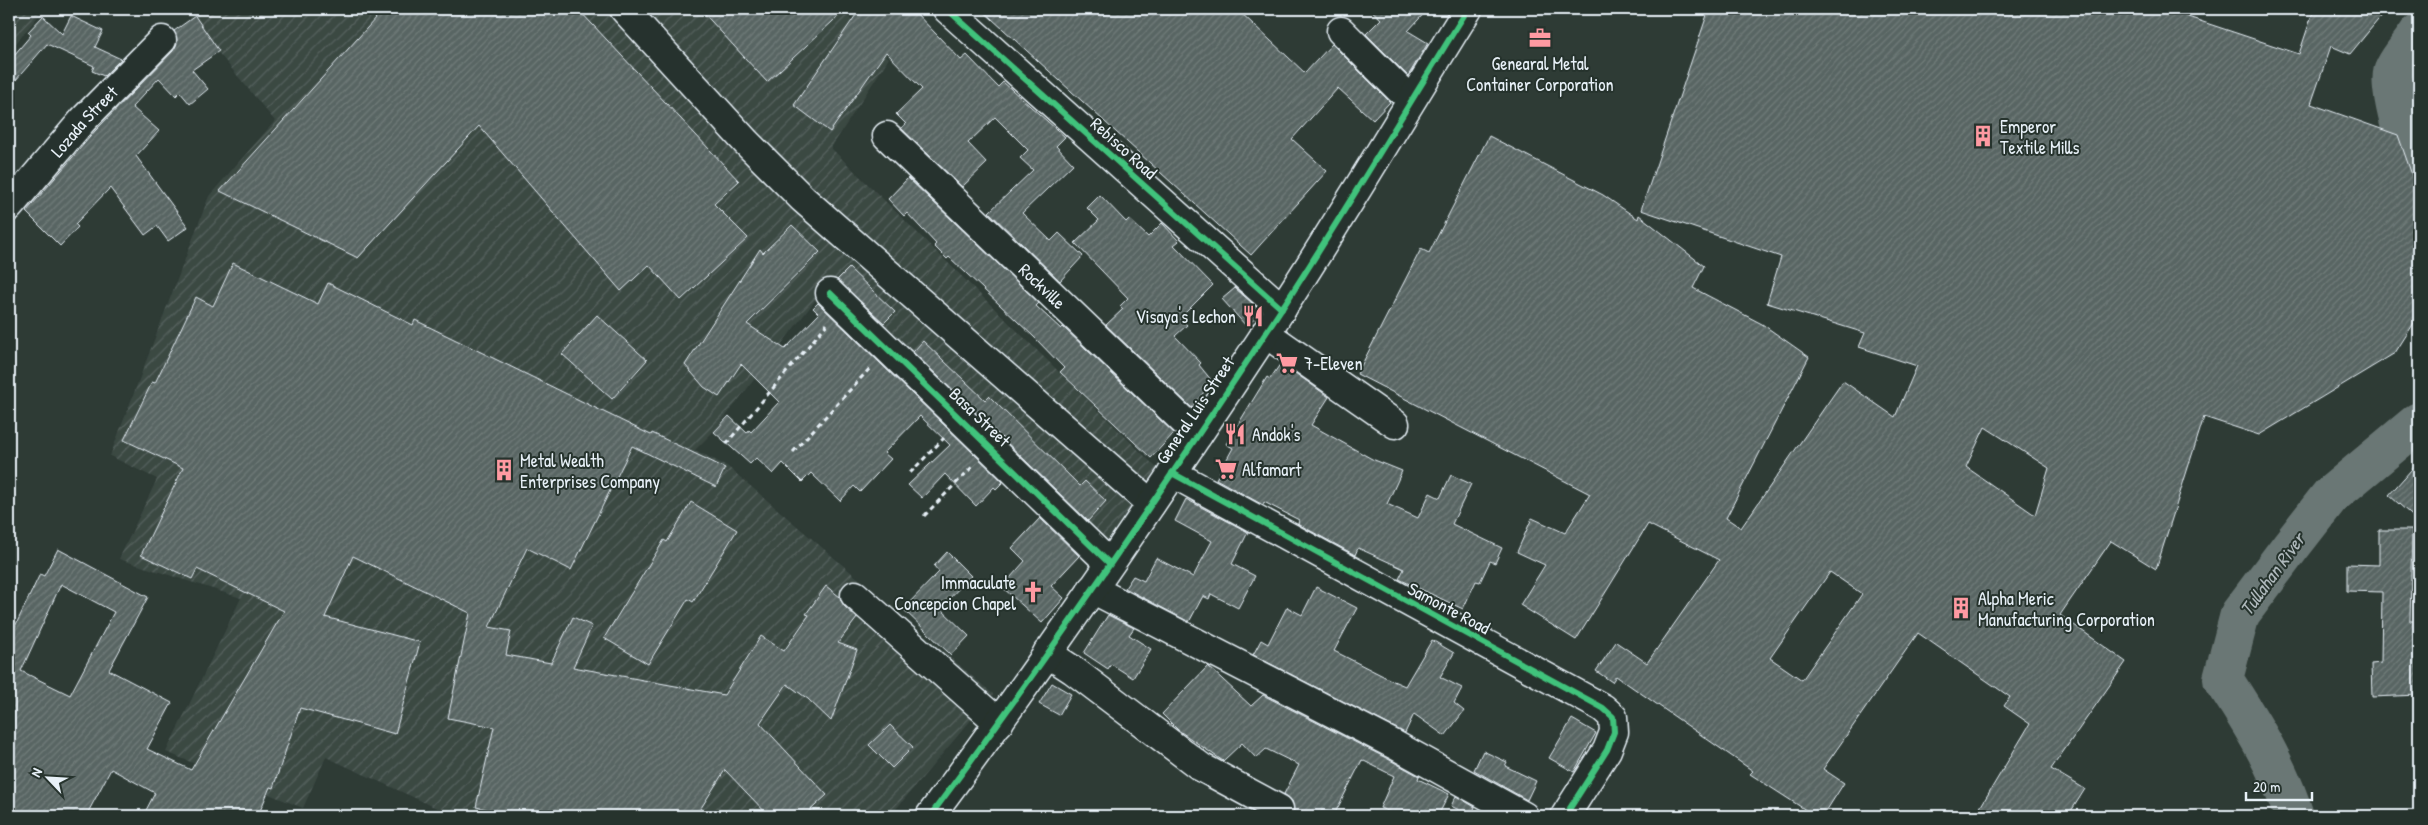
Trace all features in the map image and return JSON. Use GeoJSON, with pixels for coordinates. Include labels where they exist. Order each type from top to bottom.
{"type":"FeatureCollection","features":[{"type":"Feature","properties":{"kind":"street"},"geometry":{"type":"LineString","coordinates":[[624,9],[746,142],[803,199],[1151,504]]}},
{"type":"Feature","properties":{"kind":"street","name":"Rebisco Road"},"geometry":{"type":"LineString","coordinates":[[946,9],[1282,309]]}},
{"type":"Feature","properties":{"kind":"street","name":"General Luis Street"},"geometry":{"type":"LineString","coordinates":[[930,816],[999,723],[1151,504],[1282,309],[1392,135],[1463,11]]}},
{"type":"Feature","properties":{"kind":"street"},"geometry":{"type":"LineString","coordinates":[[1341,30],[1400,90],[1413,98]]}},
{"type":"Feature","properties":{"kind":"street","name":"Lozada Street"},"geometry":{"type":"LineString","coordinates":[[9,207],[82,120],[162,40]]}},
{"type":"Feature","properties":{"kind":"street","name":"Rockville"},"geometry":{"type":"LineString","coordinates":[[887,136],[1198,435]]}},
{"type":"Feature","properties":{"kind":"street","name":"Basa Street"},"geometry":{"type":"LineString","coordinates":[[837,299],[1109,563]]}},
{"type":"Feature","properties":{"kind":"street"},"geometry":{"type":"LineString","coordinates":[[1265,333],[1395,424]]}},
{"type":"Feature","properties":{"kind":"street","name":"Samonte Road"},"geometry":{"type":"LineString","coordinates":[[1172,472],[1603,708],[1613,718],[1614,732],[1608,750],[1566,816]]}},
{"type":"Feature","properties":{"kind":"street"},"geometry":{"type":"LineString","coordinates":[[1092,589],[1395,745],[1524,816]]}},
{"type":"Feature","properties":{"kind":"street"},"geometry":{"type":"LineString","coordinates":[[855,595],[999,723]]}},
{"type":"Feature","properties":{"kind":"street"},"geometry":{"type":"LineString","coordinates":[[1047,653],[1081,676],[1201,768],[1279,809]]}},
{"type":"Feature","properties":{"kind":"path"},"geometry":{"type":"LineString","coordinates":[[726,444],[837,299]]}},
{"type":"Feature","properties":{"kind":"path"},"geometry":{"type":"LineString","coordinates":[[794,452],[888,349]]}},
{"type":"Feature","properties":{"kind":"path"},"geometry":{"type":"LineString","coordinates":[[910,473],[962,420]]}},
{"type":"Feature","properties":{"kind":"path"},"geometry":{"type":"LineString","coordinates":[[924,516],[990,448]]}},
{"type":"Feature","properties":{"kind":"shaded area"},"geometry":{"type":"Polygon","coordinates":[[[9,9],[44,9],[9,52],[9,9]]]}},
{"type":"Feature","properties":{"kind":"shaded area"},"geometry":{"type":"Polygon","coordinates":[[[182,9],[841,9],[889,58],[831,148],[1161,472],[1108,550],[831,280],[716,429],[695,450],[727,466],[993,694],[890,816],[454,816],[326,757],[303,808],[166,752],[241,598],[119,559],[157,479],[110,456],[209,196],[275,121],[182,9]]]}},
{"type":"Feature","properties":{"kind":"building"},"geometry":{"type":"Polygon","coordinates":[[[368,9],[578,9],[739,181],[714,204],[748,238],[681,300],[649,265],[621,291],[479,126],[358,258],[220,191],[376,18],[368,9]]]}},
{"type":"Feature","properties":{"kind":"building"},"geometry":{"type":"Polygon","coordinates":[[[700,9],[846,9],[767,82],[700,9]]]}},
{"type":"Feature","properties":{"kind":"building"},"geometry":{"type":"Polygon","coordinates":[[[860,9],[912,9],[961,60],[967,55],[998,87],[1003,82],[1065,137],[1056,146],[1073,164],[1022,213],[1051,241],[1059,233],[1083,256],[1060,281],[989,212],[1033,170],[1020,158],[1028,150],[995,117],[968,143],[987,163],[962,187],[901,128],[906,124],[896,114],[922,89],[886,52],[830,132],[794,105],[860,9]]]}},
{"type":"Feature","properties":{"kind":"building"},"geometry":{"type":"Polygon","coordinates":[[[981,9],[1237,9],[1305,73],[1332,44],[1390,102],[1373,120],[1338,88],[1292,139],[1327,171],[1251,255],[981,9]]]}},
{"type":"Feature","properties":{"kind":"building"},"geometry":{"type":"Polygon","coordinates":[[[1370,9],[1428,9],[1408,31],[1428,43],[1408,76],[1366,34],[1381,19],[1370,9]]]}},
{"type":"Feature","properties":{"kind":"building"},"geometry":{"type":"Polygon","coordinates":[[[1709,9],[2164,9],[2299,54],[2314,9],[2387,9],[2350,54],[2331,46],[2311,104],[2398,135],[2419,195],[2419,315],[2395,353],[2259,435],[2204,417],[2156,569],[2111,541],[2060,615],[2126,662],[2051,769],[2085,789],[2068,816],[1975,816],[2030,724],[2004,706],[2010,697],[1918,633],[1823,769],[1844,783],[1823,816],[1815,816],[1750,774],[1753,771],[1616,676],[1612,682],[1596,671],[1616,642],[1647,663],[1719,560],[1648,524],[1576,640],[1520,605],[1545,565],[1517,552],[1532,518],[1565,533],[1590,494],[1357,374],[1421,249],[1429,253],[1489,136],[1603,195],[1638,219],[1639,215],[1704,266],[1693,288],[1762,324],[1809,357],[1726,518],[1741,528],[1843,381],[1895,417],[1917,366],[1859,347],[1865,333],[1767,303],[1781,257],[1641,210],[1709,9]],[[1985,427],[1966,467],[2035,515],[2049,468],[1985,427]],[[1830,572],[1770,658],[1802,680],[1862,594],[1830,572]]]}},
{"type":"Feature","properties":{"kind":"building"},"geometry":{"type":"Polygon","coordinates":[[[43,16],[62,34],[71,16],[103,31],[95,47],[121,59],[104,76],[92,71],[94,66],[47,44],[9,88],[9,61],[31,35],[28,32],[43,16]]]}},
{"type":"Feature","properties":{"kind":"building"},"geometry":{"type":"Polygon","coordinates":[[[195,16],[219,51],[192,70],[208,89],[190,104],[180,92],[176,96],[159,78],[132,107],[159,131],[136,156],[188,227],[168,241],[157,226],[145,235],[110,188],[75,224],[78,227],[60,246],[26,212],[95,131],[173,51],[177,43],[174,31],[195,16]]]}},
{"type":"Feature","properties":{"kind":"building"},"geometry":{"type":"Polygon","coordinates":[[[908,178],[1039,303],[1036,306],[1061,329],[1063,327],[1174,433],[1151,458],[1060,372],[1064,368],[1034,337],[949,257],[947,259],[934,246],[936,244],[907,213],[904,216],[888,199],[908,178]]]}},
{"type":"Feature","properties":{"kind":"building"},"geometry":{"type":"Polygon","coordinates":[[[1100,195],[1126,222],[1129,219],[1148,237],[1162,223],[1179,241],[1174,245],[1213,285],[1180,318],[1187,325],[1175,336],[1201,363],[1199,365],[1212,381],[1192,408],[1106,325],[1123,309],[1120,306],[1128,298],[1075,243],[1099,220],[1087,208],[1100,195]]]}},
{"type":"Feature","properties":{"kind":"building"},"geometry":{"type":"Polygon","coordinates":[[[792,225],[820,252],[747,324],[785,349],[819,314],[813,308],[818,303],[1003,482],[996,489],[994,487],[976,506],[945,474],[922,498],[908,485],[950,445],[920,416],[884,453],[891,459],[860,492],[854,486],[840,501],[811,473],[802,482],[783,463],[773,474],[756,458],[750,464],[714,432],[729,416],[747,433],[749,430],[751,432],[779,402],[741,364],[719,397],[704,387],[685,365],[760,249],[763,253],[792,225]]]}},
{"type":"Feature","properties":{"kind":"building"},"geometry":{"type":"Polygon","coordinates":[[[233,263],[318,304],[328,283],[413,325],[415,320],[651,435],[652,433],[725,468],[716,487],[632,446],[571,570],[527,548],[489,627],[511,631],[506,655],[551,663],[573,617],[592,626],[573,667],[724,695],[761,636],[784,651],[809,615],[806,614],[826,586],[840,597],[844,606],[857,618],[838,643],[857,650],[831,721],[808,699],[787,684],[760,723],[827,795],[804,816],[769,816],[725,770],[696,816],[519,816],[476,807],[494,727],[448,718],[470,613],[353,556],[325,617],[420,642],[395,734],[300,708],[273,788],[270,787],[258,816],[143,816],[155,793],[111,769],[86,816],[9,816],[9,639],[40,574],[44,576],[58,549],[148,597],[109,670],[172,703],[147,749],[191,770],[284,611],[197,569],[192,579],[141,555],[183,468],[124,440],[152,382],[155,383],[196,297],[213,306],[233,263]],[[61,584],[21,671],[70,695],[114,612],[61,584]]]}},
{"type":"Feature","properties":{"kind":"building"},"geometry":{"type":"Polygon","coordinates":[[[849,268],[895,312],[884,323],[837,280],[849,268]]]}},
{"type":"Feature","properties":{"kind":"building"},"geometry":{"type":"Polygon","coordinates":[[[1235,288],[1261,311],[1247,327],[1222,299],[1235,288]]]}},
{"type":"Feature","properties":{"kind":"building"},"geometry":{"type":"Polygon","coordinates":[[[597,315],[647,360],[612,399],[562,354],[597,315]]]}},
{"type":"Feature","properties":{"kind":"building"},"geometry":{"type":"Polygon","coordinates":[[[923,341],[985,400],[989,396],[1080,486],[1085,481],[1106,501],[1088,521],[913,352],[923,341]]]}},
{"type":"Feature","properties":{"kind":"building"},"geometry":{"type":"Polygon","coordinates":[[[1281,363],[1329,397],[1311,425],[1372,459],[1402,471],[1387,504],[1418,518],[1430,493],[1440,498],[1451,475],[1471,484],[1452,524],[1502,548],[1495,563],[1490,561],[1480,582],[1476,581],[1463,609],[1399,579],[1404,569],[1358,548],[1355,555],[1298,524],[1299,520],[1264,502],[1263,505],[1216,479],[1233,448],[1226,444],[1267,377],[1270,379],[1281,363]]]}},
{"type":"Feature","properties":{"kind":"building"},"geometry":{"type":"Polygon","coordinates":[[[2419,461],[2419,522],[2389,495],[2419,461]]]}},
{"type":"Feature","properties":{"kind":"building"},"geometry":{"type":"Polygon","coordinates":[[[1186,499],[1248,532],[1232,564],[1255,576],[1238,608],[1211,594],[1209,599],[1203,596],[1189,622],[1125,588],[1133,576],[1144,581],[1156,558],[1193,577],[1212,541],[1175,521],[1186,499]]]}},
{"type":"Feature","properties":{"kind":"building"},"geometry":{"type":"Polygon","coordinates":[[[691,502],[737,530],[693,602],[688,599],[648,664],[604,638],[664,540],[667,542],[691,502]]]}},
{"type":"Feature","properties":{"kind":"building"},"geometry":{"type":"Polygon","coordinates":[[[1040,518],[1079,556],[1051,586],[1064,598],[1042,623],[1002,587],[1025,561],[1012,548],[1040,518]]]}},
{"type":"Feature","properties":{"kind":"building"},"geometry":{"type":"Polygon","coordinates":[[[2379,530],[2412,530],[2410,621],[2419,621],[2419,695],[2372,697],[2371,664],[2381,663],[2382,592],[2347,591],[2347,564],[2379,565],[2379,530]]]}},
{"type":"Feature","properties":{"kind":"building"},"geometry":{"type":"Polygon","coordinates":[[[947,552],[971,576],[940,608],[969,636],[951,655],[903,609],[939,572],[934,566],[947,552]]]}},
{"type":"Feature","properties":{"kind":"building"},"geometry":{"type":"Polygon","coordinates":[[[1316,587],[1357,608],[1334,651],[1391,680],[1405,686],[1432,640],[1454,653],[1440,677],[1462,688],[1454,703],[1464,711],[1445,736],[1414,714],[1405,733],[1253,655],[1261,640],[1268,644],[1287,607],[1302,615],[1316,587]]]}},
{"type":"Feature","properties":{"kind":"building"},"geometry":{"type":"Polygon","coordinates":[[[1108,615],[1134,628],[1129,635],[1151,649],[1133,678],[1111,664],[1108,669],[1084,653],[1108,615]]]}},
{"type":"Feature","properties":{"kind":"building"},"geometry":{"type":"Polygon","coordinates":[[[1208,666],[1251,706],[1263,695],[1388,759],[1419,776],[1418,779],[1449,794],[1438,816],[1399,816],[1380,808],[1394,776],[1362,760],[1334,815],[1322,810],[1319,816],[1299,816],[1294,814],[1292,801],[1284,794],[1299,765],[1266,749],[1256,758],[1242,743],[1223,761],[1178,730],[1162,714],[1208,666]]]}},
{"type":"Feature","properties":{"kind":"building"},"geometry":{"type":"Polygon","coordinates":[[[1052,683],[1071,694],[1059,715],[1039,704],[1052,683]]]}},
{"type":"Feature","properties":{"kind":"building"},"geometry":{"type":"Polygon","coordinates":[[[1572,719],[1596,733],[1574,772],[1549,758],[1572,719]]]}},
{"type":"Feature","properties":{"kind":"building"},"geometry":{"type":"Polygon","coordinates":[[[890,725],[913,747],[892,768],[869,745],[890,725]]]}},
{"type":"Feature","properties":{"kind":"building"},"geometry":{"type":"Polygon","coordinates":[[[1483,751],[1507,762],[1505,766],[1536,781],[1527,800],[1474,770],[1483,751]]]}},
{"type":"Feature","properties":{"kind":"building"},"geometry":{"type":"Polygon","coordinates":[[[1456,796],[1475,807],[1471,816],[1451,806],[1456,796]]]}},
{"type":"Feature","properties":{"kind":"waterway","name":"Tullahan River"},"geometry":{"type":"LineString","coordinates":[[2419,33],[2395,69],[2392,83],[2401,128],[2419,183]]}},
{"type":"Feature","properties":{"kind":"waterway","name":"Tullahan River"},"geometry":{"type":"LineString","coordinates":[[2294,816],[2288,797],[2272,762],[2223,679],[2240,614],[2330,496],[2419,422]]}},
{"type":"Feature","properties":{"kind":"cycle path"},"geometry":{"type":"LineString","coordinates":[[947,9],[1282,309]]}},
{"type":"Feature","properties":{"kind":"cycle path"},"geometry":{"type":"LineString","coordinates":[[930,816],[1066,628],[1283,307],[1468,9]]}},
{"type":"Feature","properties":{"kind":"cycle path"},"geometry":{"type":"LineString","coordinates":[[830,293],[1109,563]]}},
{"type":"Feature","properties":{"kind":"cycle path"},"geometry":{"type":"LineString","coordinates":[[1172,473],[1603,708],[1613,717],[1614,732],[1607,750],[1565,816]]}},
{"type":"Feature","properties":{"kind":"place","name":"Genearal Metal Container Corporation"},"geometry":{"type":"Point","coordinates":[1540,38]}},
{"type":"Feature","properties":{"kind":"place","name":"Emperor Textile Mills"},"geometry":{"type":"Point","coordinates":[1983,136]}},
{"type":"Feature","properties":{"kind":"place","name":"Visaya's Lechon"},"geometry":{"type":"Point","coordinates":[1253,316]}},
{"type":"Feature","properties":{"kind":"place","name":"7-Eleven"},"geometry":{"type":"Point","coordinates":[1287,363]}},
{"type":"Feature","properties":{"kind":"place","name":"Andok's"},"geometry":{"type":"Point","coordinates":[1235,434]}},
{"type":"Feature","properties":{"kind":"place","name":"Alfamart"},"geometry":{"type":"Point","coordinates":[1226,469]}},
{"type":"Feature","properties":{"kind":"place","name":"Metal Wealth Enterprises Company"},"geometry":{"type":"Point","coordinates":[504,470]}},
{"type":"Feature","properties":{"kind":"place","name":"Immaculate Concepcion Chapel"},"geometry":{"type":"Point","coordinates":[1033,592]}},
{"type":"Feature","properties":{"kind":"place","name":"Alpha Meric Manufacturing Corporation"},"geometry":{"type":"Point","coordinates":[1961,608]}}]}
